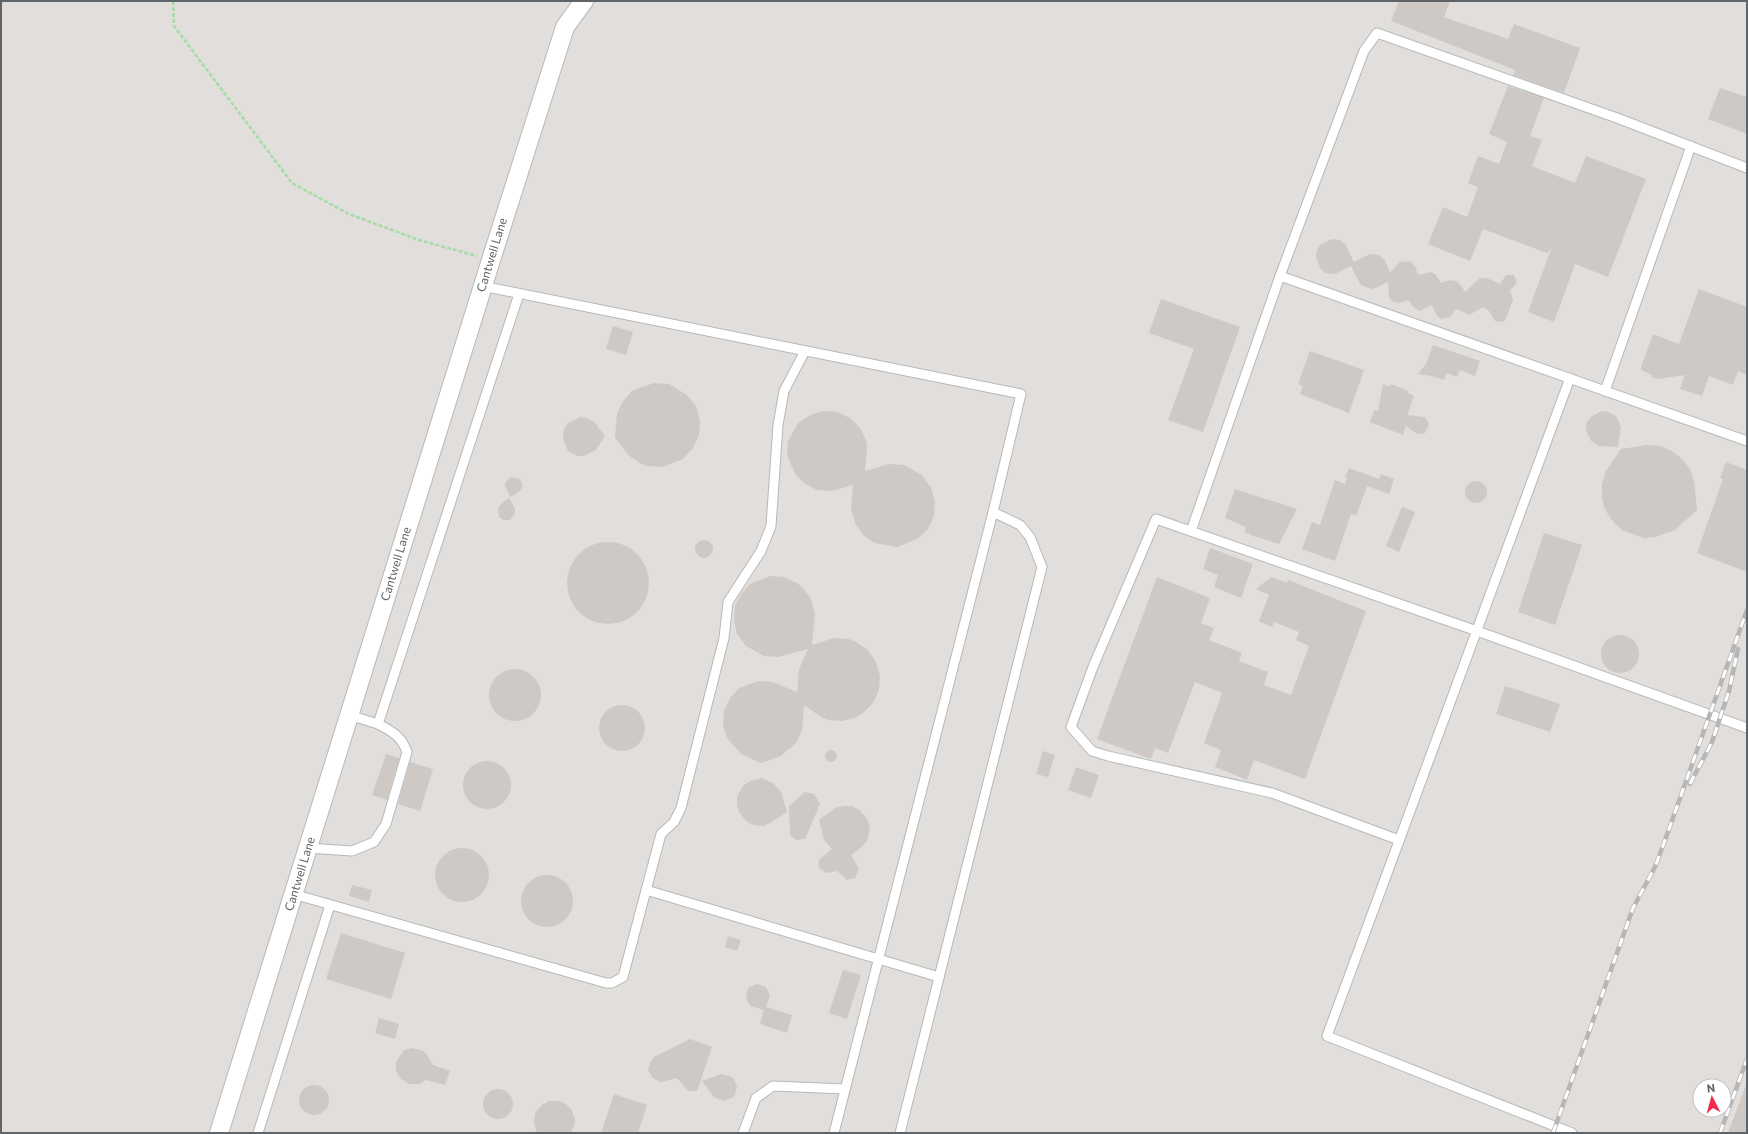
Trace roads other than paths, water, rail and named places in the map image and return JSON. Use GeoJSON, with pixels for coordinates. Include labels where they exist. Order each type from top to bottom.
{"type":"FeatureCollection","features":[{"type":"Feature","properties":{"kind":"street","name":"Cantwell Lane"},"geometry":{"type":"LineString","coordinates":[[219,1133],[490,260],[565,27],[584,1]]}},
{"type":"Feature","properties":{"kind":"lane"},"geometry":{"type":"LineString","coordinates":[[1191,531],[1280,276],[1364,51],[1377,33],[1617,118],[1747,168]]}},
{"type":"Feature","properties":{"kind":"lane"},"geometry":{"type":"LineString","coordinates":[[1605,391],[1691,146]]}},
{"type":"Feature","properties":{"kind":"lane"},"geometry":{"type":"LineString","coordinates":[[1280,276],[1747,441]]}},
{"type":"Feature","properties":{"kind":"lane"},"geometry":{"type":"LineString","coordinates":[[482,286],[1021,394],[993,512],[834,1133]]}},
{"type":"Feature","properties":{"kind":"lane"},"geometry":{"type":"LineString","coordinates":[[378,724],[519,294]]}},
{"type":"Feature","properties":{"kind":"lane"},"geometry":{"type":"LineString","coordinates":[[293,894],[606,983],[612,983],[623,977],[661,834],[674,822],[681,808],[724,638],[728,602],[761,552],[771,526],[778,425],[784,391],[805,351]]}},
{"type":"Feature","properties":{"kind":"lane"},"geometry":{"type":"LineString","coordinates":[[1570,378],[1326,1036],[1572,1133]]}},
{"type":"Feature","properties":{"kind":"lane"},"geometry":{"type":"LineString","coordinates":[[900,1133],[1042,567],[1030,537],[1020,525],[993,512]]}},
{"type":"Feature","properties":{"kind":"lane"},"geometry":{"type":"LineString","coordinates":[[1399,840],[1272,793],[1092,751],[1071,727],[1093,668],[1156,519],[1477,631],[1747,728]]}},
{"type":"Feature","properties":{"kind":"lane"},"geometry":{"type":"LineString","coordinates":[[307,848],[352,851],[374,842],[386,824],[407,752],[404,744],[395,733],[378,724],[349,715]]}},
{"type":"Feature","properties":{"kind":"lane"},"geometry":{"type":"LineString","coordinates":[[646,890],[939,977]]}},
{"type":"Feature","properties":{"kind":"lane"},"geometry":{"type":"LineString","coordinates":[[258,1133],[330,905]]}},
{"type":"Feature","properties":{"kind":"lane"},"geometry":{"type":"LineString","coordinates":[[743,1133],[756,1098],[773,1086],[845,1089]]}},
{"type":"Feature","properties":{"kind":"railway"},"geometry":{"type":"LineString","coordinates":[[1553,1133],[1633,908],[1655,867],[1747,610]]}},
{"type":"Feature","properties":{"kind":"railway"},"geometry":{"type":"LineString","coordinates":[[1690,784],[1712,742],[1729,691],[1738,649]]}},
{"type":"Feature","properties":{"kind":"railway"},"geometry":{"type":"LineString","coordinates":[[1720,1133],[1747,1059]]}}]}
